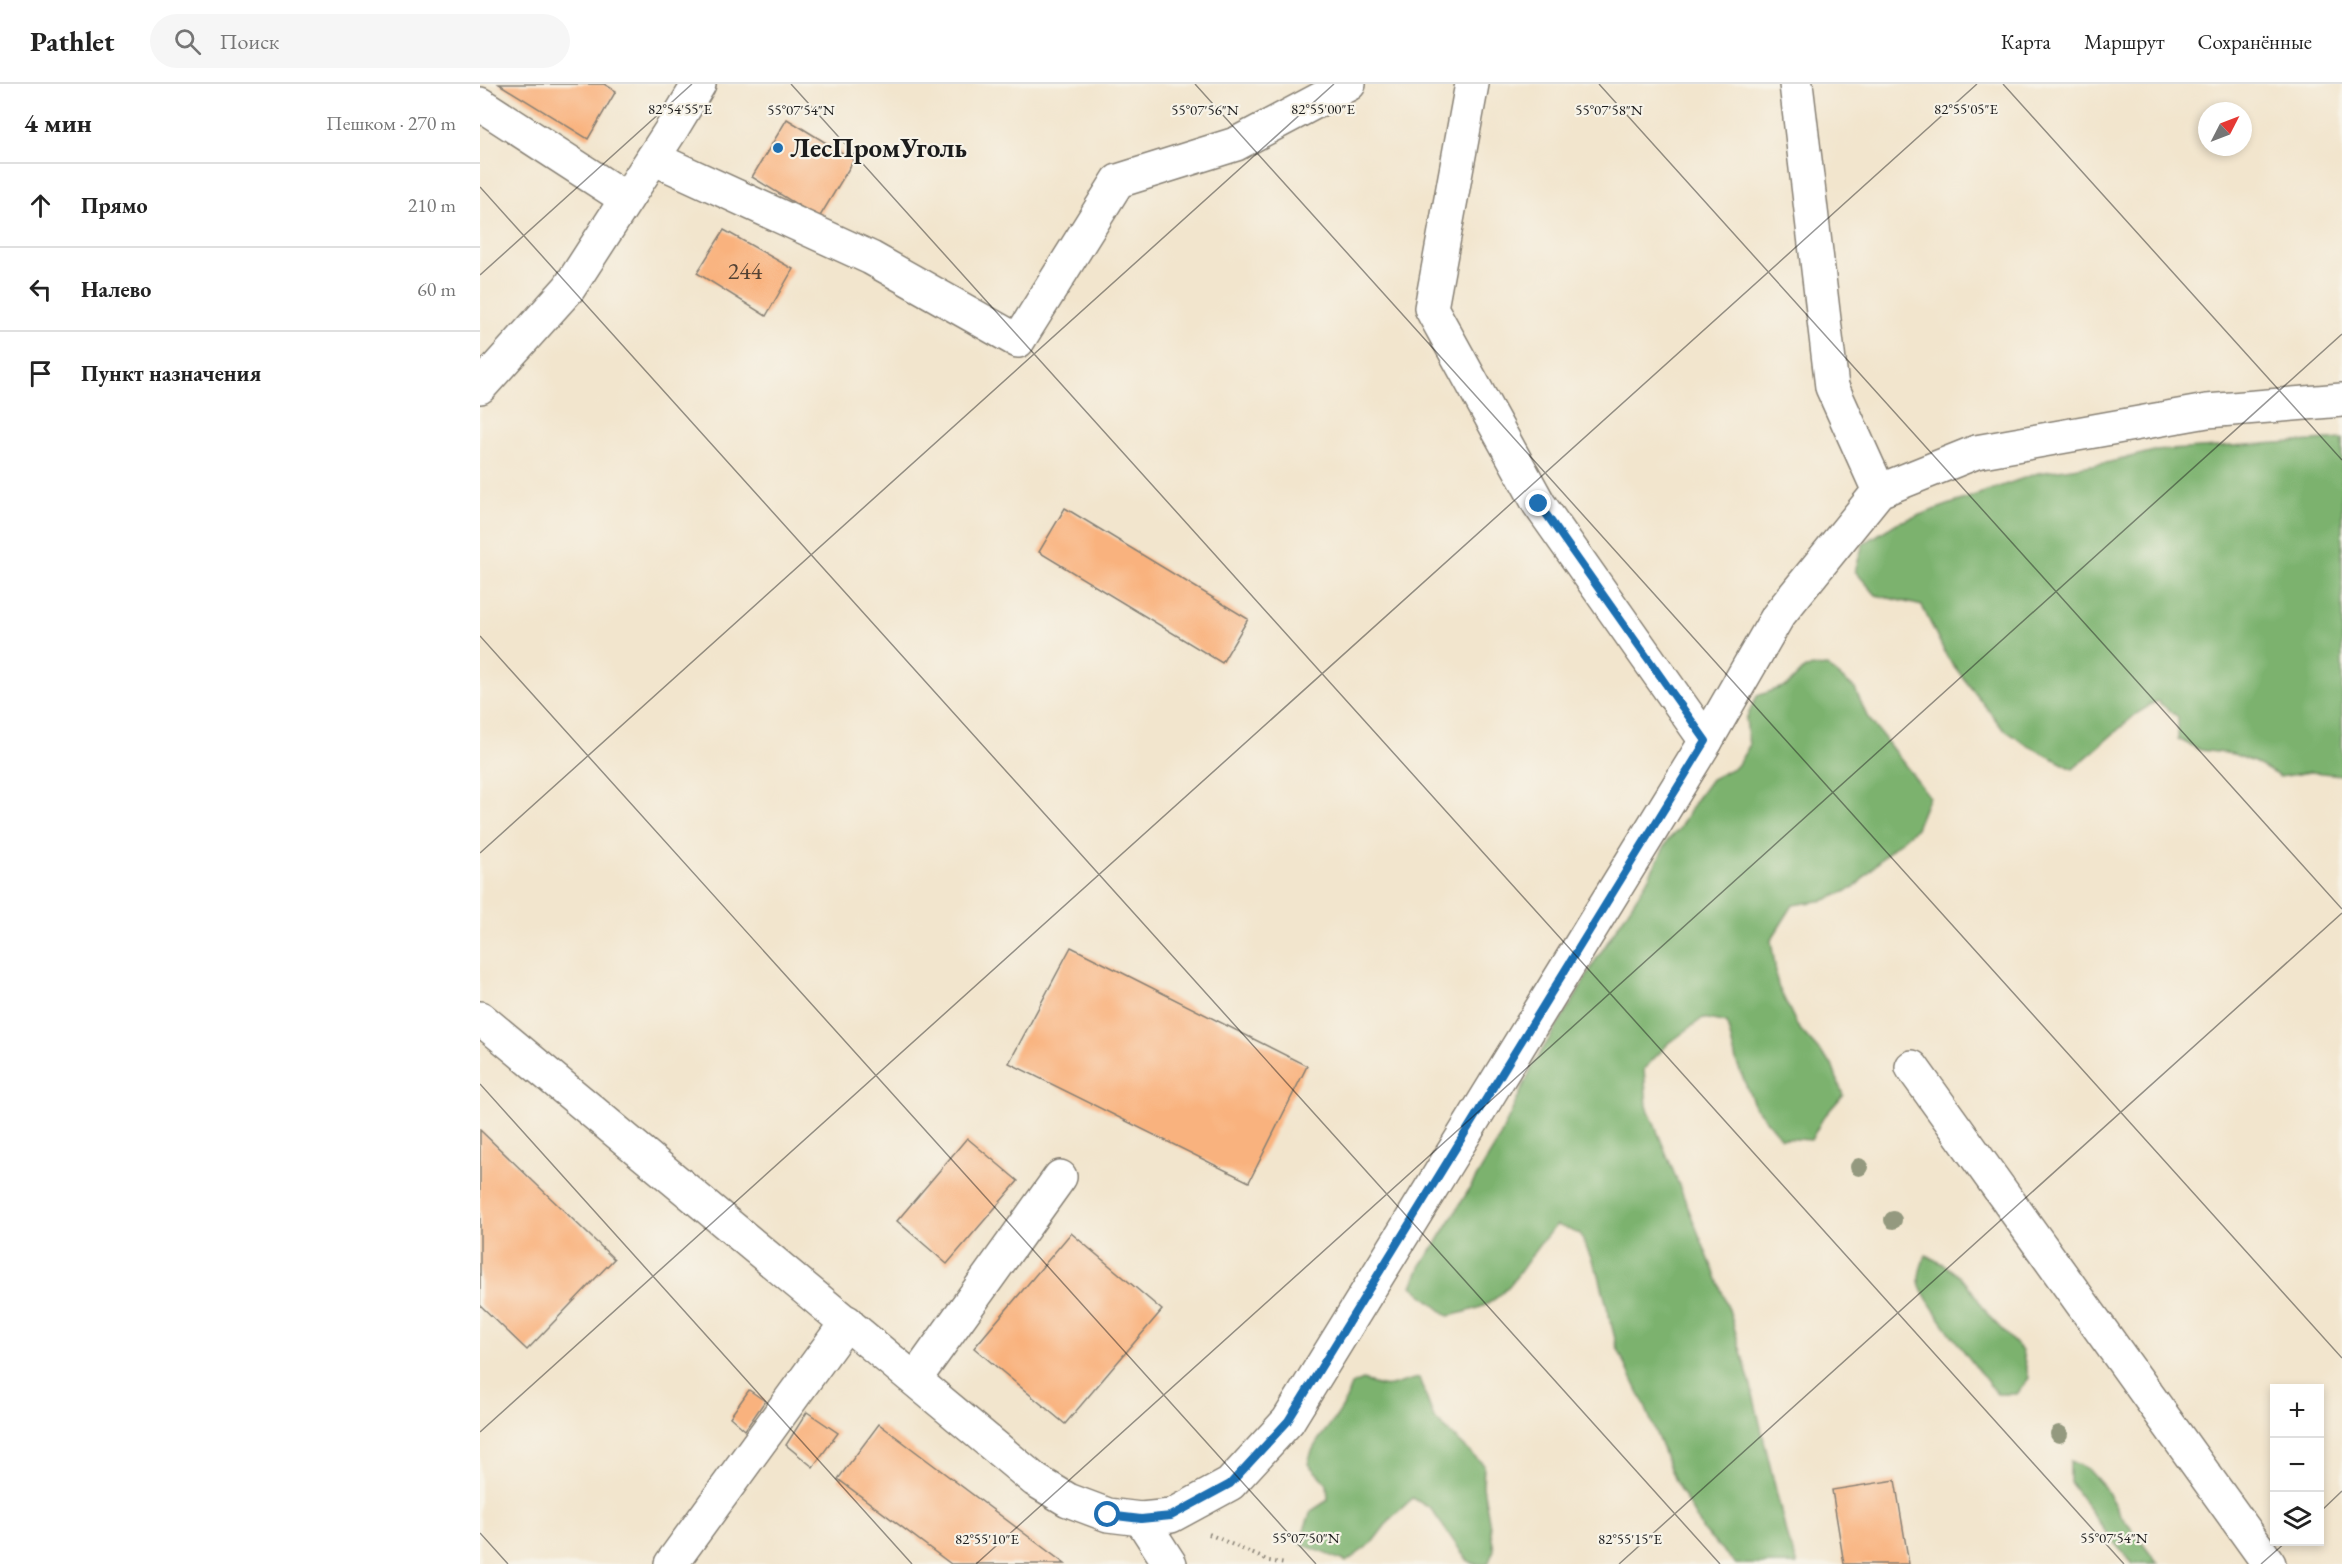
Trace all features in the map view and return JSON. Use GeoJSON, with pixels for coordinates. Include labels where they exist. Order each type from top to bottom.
{"type":"FeatureCollection","features":[{"type":"Feature","properties":{"kind":"street"},"geometry":{"type":"LineString","coordinates":[[480,387],[569,288],[699,84]]}},
{"type":"Feature","properties":{"kind":"street"},"geometry":{"type":"LineString","coordinates":[[653,158],[872,258],[1018,341],[1118,181],[1236,144],[1349,84]]}},
{"type":"Feature","properties":{"kind":"street"},"geometry":{"type":"LineString","coordinates":[[1472,84],[1431,308],[1539,504],[1706,741]]}},
{"type":"Feature","properties":{"kind":"street"},"geometry":{"type":"LineString","coordinates":[[1796,84],[1832,387],[1879,491]]}},
{"type":"Feature","properties":{"kind":"street"},"geometry":{"type":"LineString","coordinates":[[480,104],[626,200]]}},
{"type":"Feature","properties":{"kind":"street"},"geometry":{"type":"LineString","coordinates":[[480,1018],[1035,1480],[1068,1500],[1108,1515],[1156,1518],[1230,1484],[1288,1421],[1706,741],[1778,616],[1879,491],[1976,452],[2207,411],[2342,400]]}},
{"type":"Feature","properties":{"kind":"street"},"geometry":{"type":"LineString","coordinates":[[1912,1067],[2270,1564]]}},
{"type":"Feature","properties":{"kind":"street"},"geometry":{"type":"LineString","coordinates":[[915,1379],[1060,1177]]}},
{"type":"Feature","properties":{"kind":"street"},"geometry":{"type":"LineString","coordinates":[[670,1564],[847,1322]]}},
{"type":"Feature","properties":{"kind":"street"},"geometry":{"type":"LineString","coordinates":[[1156,1518],[1170,1564]]}},
{"type":"Feature","properties":{"kind":"path"},"geometry":{"type":"LineString","coordinates":[[1156,1518],[1269,1561],[1285,1564]]}},
{"type":"Feature","properties":{"kind":"green space"},"geometry":{"type":"Polygon","coordinates":[[[2342,439],[2342,775],[2310,772],[2280,777],[2254,762],[2233,754],[2200,750],[2178,739],[2178,717],[2157,701],[2136,714],[2073,769],[2027,745],[2002,728],[1947,657],[1922,606],[1876,595],[1855,571],[1863,544],[1897,523],[2038,473],[2106,463],[2154,451],[2342,439]]]}},
{"type":"Feature","properties":{"kind":"green space"},"geometry":{"type":"Polygon","coordinates":[[[1827,666],[1855,689],[1867,716],[1929,796],[1916,828],[1883,857],[1854,888],[1825,900],[1793,905],[1771,940],[1778,986],[1798,1027],[1832,1065],[1843,1095],[1823,1118],[1811,1140],[1781,1138],[1755,1107],[1736,1061],[1727,1023],[1703,1018],[1668,1044],[1644,1069],[1647,1106],[1729,1309],[1753,1394],[1788,1541],[1798,1564],[1736,1564],[1704,1532],[1675,1481],[1645,1406],[1617,1347],[1599,1275],[1580,1234],[1557,1225],[1506,1289],[1485,1305],[1472,1310],[1448,1316],[1412,1286],[1421,1265],[1496,1145],[1534,1063],[1645,884],[1668,840],[1679,829],[1711,779],[1737,766],[1749,746],[1746,719],[1757,696],[1788,685],[1805,668],[1827,666]]]}},
{"type":"Feature","properties":{"kind":"green space"},"geometry":{"type":"Polygon","coordinates":[[[1926,1255],[1946,1266],[1966,1282],[1989,1316],[2022,1351],[2029,1378],[2017,1394],[1997,1394],[1930,1304],[1919,1282],[1926,1255]]]}},
{"type":"Feature","properties":{"kind":"green space"},"geometry":{"type":"Polygon","coordinates":[[[1419,1378],[1434,1418],[1484,1465],[1483,1486],[1494,1550],[1488,1564],[1474,1564],[1467,1560],[1431,1509],[1413,1498],[1391,1518],[1372,1543],[1346,1562],[1299,1543],[1311,1511],[1328,1500],[1327,1484],[1308,1464],[1310,1456],[1317,1442],[1342,1408],[1351,1385],[1363,1380],[1381,1386],[1392,1386],[1419,1378]]]}},
{"type":"Feature","properties":{"kind":"green space"},"geometry":{"type":"Polygon","coordinates":[[[2070,1461],[2088,1469],[2104,1487],[2120,1514],[2158,1564],[2133,1564],[2110,1538],[2070,1482],[2070,1461]]]}},
{"type":"Feature","properties":{"kind":"building"},"geometry":{"type":"Polygon","coordinates":[[[499,84],[604,84],[616,91],[588,139],[499,84]]]}},
{"type":"Feature","properties":{"kind":"building"},"geometry":{"type":"Polygon","coordinates":[[[787,119],[854,160],[819,218],[752,177],[787,119]]]}},
{"type":"Feature","properties":{"kind":"building"},"geometry":{"type":"Polygon","coordinates":[[[724,230],[793,269],[766,316],[697,273],[724,230]]]}},
{"type":"Feature","properties":{"kind":"building"},"geometry":{"type":"Polygon","coordinates":[[[1065,508],[1248,619],[1222,663],[1039,552],[1065,508]]]}},
{"type":"Feature","properties":{"kind":"building"},"geometry":{"type":"Polygon","coordinates":[[[1071,947],[1307,1066],[1249,1182],[1009,1063],[1071,947]]]}},
{"type":"Feature","properties":{"kind":"building"},"geometry":{"type":"Polygon","coordinates":[[[480,1130],[614,1259],[527,1350],[480,1305],[480,1130]]]}},
{"type":"Feature","properties":{"kind":"building"},"geometry":{"type":"Polygon","coordinates":[[[967,1138],[1018,1181],[947,1264],[897,1221],[967,1138]]]}},
{"type":"Feature","properties":{"kind":"building"},"geometry":{"type":"Polygon","coordinates":[[[1071,1233],[1162,1310],[1065,1424],[974,1348],[1071,1233]]]}},
{"type":"Feature","properties":{"kind":"building"},"geometry":{"type":"Polygon","coordinates":[[[749,1390],[765,1401],[745,1430],[730,1417],[749,1390]]]}},
{"type":"Feature","properties":{"kind":"building"},"geometry":{"type":"Polygon","coordinates":[[[807,1412],[838,1433],[813,1467],[786,1445],[807,1412]]]}},
{"type":"Feature","properties":{"kind":"building"},"geometry":{"type":"Polygon","coordinates":[[[879,1424],[1065,1564],[951,1564],[838,1479],[879,1424]]]}},
{"type":"Feature","properties":{"kind":"building"},"geometry":{"type":"Polygon","coordinates":[[[1895,1480],[1909,1564],[1844,1564],[1832,1490],[1895,1480]]]}},
{"type":"Feature","properties":{"kind":"place","name":"ЛесПромУголь"},"geometry":{"type":"Point","coordinates":[778,148]}},
{"type":"Feature","properties":{"kind":"route"},"geometry":{"type":"LineString","coordinates":[[1108,1515],[1141,1519],[1171,1516],[1230,1484],[1288,1421],[1706,741],[1539,504]]}}]}
